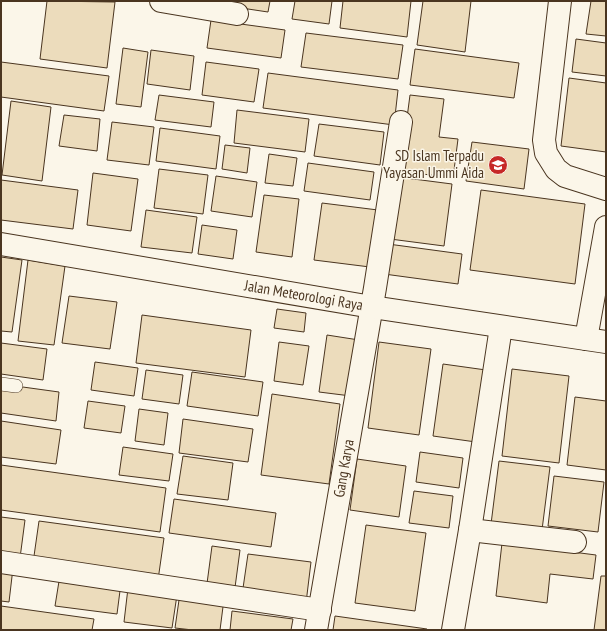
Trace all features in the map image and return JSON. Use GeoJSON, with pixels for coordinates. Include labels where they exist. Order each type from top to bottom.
{"type":"FeatureCollection","features":[{"type":"Feature","properties":{"kind":"street"},"geometry":{"type":"LineString","coordinates":[[162,1],[237,14]]}},
{"type":"Feature","properties":{"kind":"street"},"geometry":{"type":"LineString","coordinates":[[560,1],[544,140],[546,153],[556,169],[565,176],[606,189]]}},
{"type":"Feature","properties":{"kind":"street","name":"Gang Karya"},"geometry":{"type":"LineString","coordinates":[[318,620],[372,307],[401,122]]}},
{"type":"Feature","properties":{"kind":"street"},"geometry":{"type":"LineString","coordinates":[[596,341],[606,227]]}},
{"type":"Feature","properties":{"kind":"street","name":"Jalan Meteorologi Raya"},"geometry":{"type":"LineString","coordinates":[[1,244],[372,307],[596,341]]}},
{"type":"Feature","properties":{"kind":"street"},"geometry":{"type":"LineString","coordinates":[[452,630],[470,530],[501,327]]}},
{"type":"Feature","properties":{"kind":"street"},"geometry":{"type":"LineString","coordinates":[[470,530],[576,542]]}},
{"type":"Feature","properties":{"kind":"street"},"geometry":{"type":"LineString","coordinates":[[1,562],[318,620]]}},
{"type":"Feature","properties":{"kind":"lane"},"geometry":{"type":"LineString","coordinates":[[1,384],[16,386]]}},
{"type":"Feature","properties":{"kind":"building"},"geometry":{"type":"Polygon","coordinates":[[[47,1],[115,2],[107,68],[40,59],[47,1]]]}},
{"type":"Feature","properties":{"kind":"building"},"geometry":{"type":"Polygon","coordinates":[[[228,1],[270,1],[268,12],[228,6],[228,1]]]}},
{"type":"Feature","properties":{"kind":"building"},"geometry":{"type":"Polygon","coordinates":[[[295,1],[332,1],[329,24],[292,19],[295,1]]]}},
{"type":"Feature","properties":{"kind":"building"},"geometry":{"type":"Polygon","coordinates":[[[343,1],[411,1],[407,37],[340,28],[343,1]]]}},
{"type":"Feature","properties":{"kind":"building"},"geometry":{"type":"Polygon","coordinates":[[[423,1],[471,1],[465,52],[417,45],[423,1]]]}},
{"type":"Feature","properties":{"kind":"building"},"geometry":{"type":"Polygon","coordinates":[[[591,1],[606,1],[606,36],[586,34],[591,1]]]}},
{"type":"Feature","properties":{"kind":"building"},"geometry":{"type":"Polygon","coordinates":[[[211,20],[285,30],[281,58],[207,48],[211,20]]]}},
{"type":"Feature","properties":{"kind":"building"},"geometry":{"type":"Polygon","coordinates":[[[306,33],[403,45],[398,79],[301,67],[306,33]]]}},
{"type":"Feature","properties":{"kind":"building"},"geometry":{"type":"Polygon","coordinates":[[[576,39],[606,43],[606,76],[572,72],[576,39]]]}},
{"type":"Feature","properties":{"kind":"building"},"geometry":{"type":"Polygon","coordinates":[[[123,48],[148,52],[141,107],[116,104],[123,48]]]}},
{"type":"Feature","properties":{"kind":"building"},"geometry":{"type":"Polygon","coordinates":[[[415,49],[519,63],[514,98],[410,85],[415,49]]]}},
{"type":"Feature","properties":{"kind":"building"},"geometry":{"type":"Polygon","coordinates":[[[151,50],[194,56],[190,90],[147,84],[151,50]]]}},
{"type":"Feature","properties":{"kind":"building"},"geometry":{"type":"Polygon","coordinates":[[[1,62],[109,76],[104,111],[1,97],[1,62]]]}},
{"type":"Feature","properties":{"kind":"building"},"geometry":{"type":"Polygon","coordinates":[[[206,62],[259,69],[254,102],[202,95],[206,62]]]}},
{"type":"Feature","properties":{"kind":"building"},"geometry":{"type":"Polygon","coordinates":[[[268,73],[398,90],[394,125],[263,108],[268,73]]]}},
{"type":"Feature","properties":{"kind":"building"},"geometry":{"type":"Polygon","coordinates":[[[569,78],[606,83],[606,152],[561,146],[569,78]]]}},
{"type":"Feature","properties":{"kind":"building"},"geometry":{"type":"Polygon","coordinates":[[[159,95],[214,102],[211,127],[155,120],[159,95]]]}},
{"type":"Feature","properties":{"kind":"building"},"geometry":{"type":"Polygon","coordinates":[[[410,95],[444,99],[439,137],[458,139],[453,178],[400,171],[410,95]]]}},
{"type":"Feature","properties":{"kind":"building"},"geometry":{"type":"Polygon","coordinates":[[[11,101],[51,107],[42,181],[2,175],[11,101]]]}},
{"type":"Feature","properties":{"kind":"building"},"geometry":{"type":"Polygon","coordinates":[[[237,110],[309,119],[305,152],[234,143],[237,110]]]}},
{"type":"Feature","properties":{"kind":"building"},"geometry":{"type":"Polygon","coordinates":[[[64,115],[100,119],[97,151],[59,146],[64,115]]]}},
{"type":"Feature","properties":{"kind":"building"},"geometry":{"type":"Polygon","coordinates":[[[112,122],[154,127],[149,165],[107,160],[112,122]]]}},
{"type":"Feature","properties":{"kind":"building"},"geometry":{"type":"Polygon","coordinates":[[[319,124],[384,132],[380,165],[314,156],[319,124]]]}},
{"type":"Feature","properties":{"kind":"building"},"geometry":{"type":"Polygon","coordinates":[[[160,128],[220,136],[216,169],[156,161],[160,128]]]}},
{"type":"Feature","properties":{"kind":"building","name":"SD Islam Terpadu Yayasan Ummi Aida"},"geometry":{"type":"Polygon","coordinates":[[[472,142],[529,149],[524,189],[466,181],[472,142]]]}},
{"type":"Feature","properties":{"kind":"building"},"geometry":{"type":"Polygon","coordinates":[[[225,145],[250,148],[247,173],[222,169],[225,145]]]}},
{"type":"Feature","properties":{"kind":"building"},"geometry":{"type":"Polygon","coordinates":[[[269,154],[297,158],[293,186],[265,183],[269,154]]]}},
{"type":"Feature","properties":{"kind":"building"},"geometry":{"type":"Polygon","coordinates":[[[308,163],[374,172],[370,200],[304,191],[308,163]]]}},
{"type":"Feature","properties":{"kind":"building"},"geometry":{"type":"Polygon","coordinates":[[[159,169],[208,175],[203,214],[154,208],[159,169]]]}},
{"type":"Feature","properties":{"kind":"building"},"geometry":{"type":"Polygon","coordinates":[[[93,173],[138,179],[131,231],[87,225],[93,173]]]}},
{"type":"Feature","properties":{"kind":"building"},"geometry":{"type":"Polygon","coordinates":[[[216,176],[257,182],[252,217],[211,211],[216,176]]]}},
{"type":"Feature","properties":{"kind":"building"},"geometry":{"type":"Polygon","coordinates":[[[398,177],[452,184],[444,246],[390,239],[398,177]]]}},
{"type":"Feature","properties":{"kind":"building"},"geometry":{"type":"Polygon","coordinates":[[[1,180],[78,190],[73,229],[1,220],[1,180]]]}},
{"type":"Feature","properties":{"kind":"building"},"geometry":{"type":"Polygon","coordinates":[[[481,190],[585,204],[575,284],[470,270],[481,190]]]}},
{"type":"Feature","properties":{"kind":"building"},"geometry":{"type":"Polygon","coordinates":[[[264,195],[299,199],[292,257],[256,252],[264,195]]]}},
{"type":"Feature","properties":{"kind":"building"},"geometry":{"type":"Polygon","coordinates":[[[322,203],[378,210],[370,267],[314,260],[322,203]]]}},
{"type":"Feature","properties":{"kind":"building"},"geometry":{"type":"Polygon","coordinates":[[[146,210],[197,217],[192,253],[141,247],[146,210]]]}},
{"type":"Feature","properties":{"kind":"building"},"geometry":{"type":"Polygon","coordinates":[[[202,225],[237,230],[233,259],[198,254],[202,225]]]}},
{"type":"Feature","properties":{"kind":"building"},"geometry":{"type":"Polygon","coordinates":[[[388,244],[462,254],[458,284],[384,274],[388,244]]]}},
{"type":"Feature","properties":{"kind":"building"},"geometry":{"type":"Polygon","coordinates":[[[1,257],[22,260],[12,332],[1,331],[1,257]]]}},
{"type":"Feature","properties":{"kind":"building"},"geometry":{"type":"Polygon","coordinates":[[[28,260],[65,266],[54,345],[18,341],[28,260]]]}},
{"type":"Feature","properties":{"kind":"building"},"geometry":{"type":"Polygon","coordinates":[[[69,296],[117,302],[110,349],[62,343],[69,296]]]}},
{"type":"Feature","properties":{"kind":"building"},"geometry":{"type":"Polygon","coordinates":[[[277,309],[306,313],[304,332],[274,328],[277,309]]]}},
{"type":"Feature","properties":{"kind":"building"},"geometry":{"type":"Polygon","coordinates":[[[142,315],[251,330],[245,377],[136,363],[142,315]]]}},
{"type":"Feature","properties":{"kind":"building"},"geometry":{"type":"Polygon","coordinates":[[[327,335],[359,340],[351,396],[319,392],[327,335]]]}},
{"type":"Feature","properties":{"kind":"building"},"geometry":{"type":"Polygon","coordinates":[[[279,342],[309,346],[303,385],[274,381],[279,342]]]}},
{"type":"Feature","properties":{"kind":"building"},"geometry":{"type":"Polygon","coordinates":[[[379,342],[431,349],[419,435],[368,428],[379,342]]]}},
{"type":"Feature","properties":{"kind":"building"},"geometry":{"type":"Polygon","coordinates":[[[1,343],[47,349],[43,380],[1,374],[1,343]]]}},
{"type":"Feature","properties":{"kind":"building"},"geometry":{"type":"Polygon","coordinates":[[[95,362],[138,368],[134,396],[91,390],[95,362]]]}},
{"type":"Feature","properties":{"kind":"building"},"geometry":{"type":"Polygon","coordinates":[[[443,364],[486,370],[476,442],[433,436],[443,364]]]}},
{"type":"Feature","properties":{"kind":"building"},"geometry":{"type":"Polygon","coordinates":[[[512,369],[569,376],[559,463],[502,456],[512,369]]]}},
{"type":"Feature","properties":{"kind":"building"},"geometry":{"type":"Polygon","coordinates":[[[146,370],[183,375],[179,404],[142,399],[146,370]]]}},
{"type":"Feature","properties":{"kind":"building"},"geometry":{"type":"Polygon","coordinates":[[[192,372],[263,382],[258,416],[187,406],[192,372]]]}},
{"type":"Feature","properties":{"kind":"building"},"geometry":{"type":"Polygon","coordinates":[[[1,384],[59,392],[56,421],[1,413],[1,384]]]}},
{"type":"Feature","properties":{"kind":"building"},"geometry":{"type":"Polygon","coordinates":[[[272,394],[340,404],[329,484],[261,475],[272,394]]]}},
{"type":"Feature","properties":{"kind":"building"},"geometry":{"type":"Polygon","coordinates":[[[575,397],[606,401],[606,470],[567,465],[575,397]]]}},
{"type":"Feature","properties":{"kind":"building"},"geometry":{"type":"Polygon","coordinates":[[[88,401],[125,406],[121,433],[84,428],[88,401]]]}},
{"type":"Feature","properties":{"kind":"building"},"geometry":{"type":"Polygon","coordinates":[[[139,409],[168,413],[164,445],[135,441],[139,409]]]}},
{"type":"Feature","properties":{"kind":"building"},"geometry":{"type":"Polygon","coordinates":[[[183,419],[253,429],[248,462],[179,453],[183,419]]]}},
{"type":"Feature","properties":{"kind":"building"},"geometry":{"type":"Polygon","coordinates":[[[1,421],[61,430],[56,464],[1,457],[1,421]]]}},
{"type":"Feature","properties":{"kind":"building"},"geometry":{"type":"Polygon","coordinates":[[[123,447],[173,454],[169,481],[119,475],[123,447]]]}},
{"type":"Feature","properties":{"kind":"building"},"geometry":{"type":"Polygon","coordinates":[[[420,452],[463,458],[459,488],[416,482],[420,452]]]}},
{"type":"Feature","properties":{"kind":"building"},"geometry":{"type":"Polygon","coordinates":[[[183,456],[233,463],[228,500],[177,494],[183,456]]]}},
{"type":"Feature","properties":{"kind":"building"},"geometry":{"type":"Polygon","coordinates":[[[357,459],[406,466],[399,517],[350,510],[357,459]]]}},
{"type":"Feature","properties":{"kind":"building"},"geometry":{"type":"Polygon","coordinates":[[[499,461],[550,467],[542,530],[491,524],[499,461]]]}},
{"type":"Feature","properties":{"kind":"building"},"geometry":{"type":"Polygon","coordinates":[[[1,465],[166,488],[160,532],[1,510],[1,465]]]}},
{"type":"Feature","properties":{"kind":"building"},"geometry":{"type":"Polygon","coordinates":[[[554,476],[604,482],[598,532],[548,526],[554,476]]]}},
{"type":"Feature","properties":{"kind":"building"},"geometry":{"type":"Polygon","coordinates":[[[414,491],[453,496],[449,528],[409,523],[414,491]]]}},
{"type":"Feature","properties":{"kind":"building"},"geometry":{"type":"Polygon","coordinates":[[[174,499],[276,513],[271,547],[169,533],[174,499]]]}},
{"type":"Feature","properties":{"kind":"building"},"geometry":{"type":"Polygon","coordinates":[[[1,517],[25,520],[20,558],[1,555],[1,517]]]}},
{"type":"Feature","properties":{"kind":"building"},"geometry":{"type":"Polygon","coordinates":[[[39,521],[164,538],[158,580],[33,563],[39,521]]]}},
{"type":"Feature","properties":{"kind":"building"},"geometry":{"type":"Polygon","coordinates":[[[366,525],[426,533],[415,611],[355,603],[366,525]]]}},
{"type":"Feature","properties":{"kind":"building"},"geometry":{"type":"Polygon","coordinates":[[[502,543],[596,555],[593,579],[550,574],[547,603],[496,596],[502,543]]]}},
{"type":"Feature","properties":{"kind":"building"},"geometry":{"type":"Polygon","coordinates":[[[212,546],[240,550],[234,595],[206,591],[212,546]]]}},
{"type":"Feature","properties":{"kind":"building"},"geometry":{"type":"Polygon","coordinates":[[[248,554],[311,562],[306,603],[242,595],[248,554]]]}},
{"type":"Feature","properties":{"kind":"building"},"geometry":{"type":"Polygon","coordinates":[[[1,566],[13,568],[9,602],[1,601],[1,566]]]}},
{"type":"Feature","properties":{"kind":"building"},"geometry":{"type":"Polygon","coordinates":[[[60,575],[121,583],[117,614],[55,606],[60,575]]]}},
{"type":"Feature","properties":{"kind":"building"},"geometry":{"type":"Polygon","coordinates":[[[601,576],[606,576],[606,630],[594,630],[601,576]]]}},
{"type":"Feature","properties":{"kind":"building"},"geometry":{"type":"Polygon","coordinates":[[[128,588],[177,595],[172,628],[124,622],[128,588]]]}},
{"type":"Feature","properties":{"kind":"building"},"geometry":{"type":"Polygon","coordinates":[[[180,593],[224,599],[220,630],[175,628],[180,593]]]}},
{"type":"Feature","properties":{"kind":"building"},"geometry":{"type":"Polygon","coordinates":[[[1,606],[94,619],[92,630],[1,630],[1,606]]]}},
{"type":"Feature","properties":{"kind":"building"},"geometry":{"type":"Polygon","coordinates":[[[232,611],[293,619],[291,630],[230,630],[232,611]]]}},
{"type":"Feature","properties":{"kind":"building"},"geometry":{"type":"Polygon","coordinates":[[[335,616],[427,629],[427,630],[333,630],[335,616]]]}},
{"type":"Feature","properties":{"kind":"place","name":"SD Islam Terpadu Yayasan Ummi Aida"},"geometry":{"type":"Point","coordinates":[498,165]}}]}
